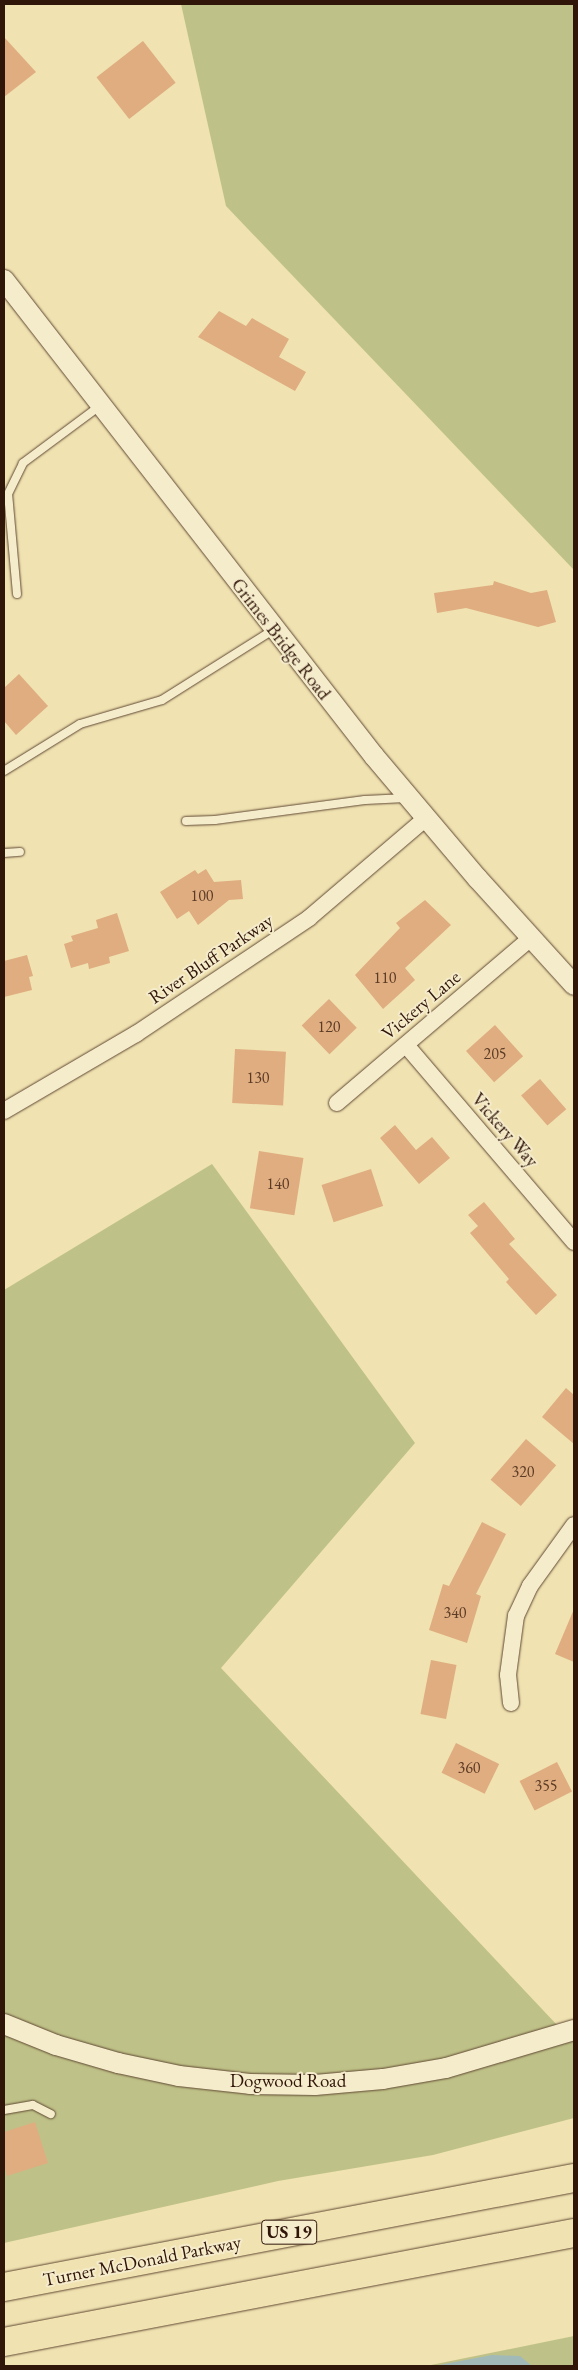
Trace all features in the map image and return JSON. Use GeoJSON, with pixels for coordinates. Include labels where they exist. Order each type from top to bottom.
{"type":"FeatureCollection","features":[{"type":"Feature","properties":{"kind":"highway","name":"Turner McDonald Parkway"},"geometry":{"type":"LineString","coordinates":[[4,2287],[574,2178]]}},
{"type":"Feature","properties":{"kind":"highway"},"geometry":{"type":"LineString","coordinates":[[4,2342],[574,2233]]}},
{"type":"Feature","properties":{"kind":"street","name":"Grimes Bridge Road"},"geometry":{"type":"LineString","coordinates":[[4,280],[274,630],[408,797],[574,985]]}},
{"type":"Feature","properties":{"kind":"street","name":"River Bluff Parkway"},"geometry":{"type":"LineString","coordinates":[[4,1111],[136,1034],[309,918],[426,818]]}},
{"type":"Feature","properties":{"kind":"street","name":"Vickery Lane"},"geometry":{"type":"LineString","coordinates":[[337,1104],[531,938]]}},
{"type":"Feature","properties":{"kind":"street","name":"Vickery Way"},"geometry":{"type":"LineString","coordinates":[[406,1045],[574,1242]]}},
{"type":"Feature","properties":{"kind":"street"},"geometry":{"type":"LineString","coordinates":[[511,1703],[508,1675],[516,1616],[530,1586],[574,1525]]}},
{"type":"Feature","properties":{"kind":"street","name":"Dogwood Road"},"geometry":{"type":"LineString","coordinates":[[4,2024],[74,2050],[179,2076],[250,2084],[316,2085],[383,2080],[446,2068],[574,2030]]}},
{"type":"Feature","properties":{"kind":"lane"},"geometry":{"type":"LineString","coordinates":[[17,594],[8,494],[23,463],[101,405]]}},
{"type":"Feature","properties":{"kind":"lane"},"geometry":{"type":"LineString","coordinates":[[4,771],[80,724],[162,700],[274,630]]}},
{"type":"Feature","properties":{"kind":"lane"},"geometry":{"type":"LineString","coordinates":[[186,821],[214,820],[365,800],[408,797]]}},
{"type":"Feature","properties":{"kind":"lane"},"geometry":{"type":"LineString","coordinates":[[4,853],[20,852]]}},
{"type":"Feature","properties":{"kind":"lane"},"geometry":{"type":"LineString","coordinates":[[4,2110],[33,2105],[51,2114]]}},
{"type":"Feature","properties":{"kind":"green space"},"geometry":{"type":"Polygon","coordinates":[[[181,4],[574,4],[574,570],[226,206],[181,4]]]}},
{"type":"Feature","properties":{"kind":"green space"},"geometry":{"type":"Polygon","coordinates":[[[212,1164],[415,1443],[221,1668],[574,2043],[574,2118],[433,2155],[278,2181],[4,2243],[4,1290],[212,1164]]]}},
{"type":"Feature","properties":{"kind":"green space"},"geometry":{"type":"Polygon","coordinates":[[[574,2336],[574,2366],[426,2366],[574,2336]]]}},
{"type":"Feature","properties":{"kind":"water"},"geometry":{"type":"Polygon","coordinates":[[[492,2355],[520,2356],[532,2366],[434,2366],[492,2355]]]}},
{"type":"Feature","properties":{"kind":"building"},"geometry":{"type":"Polygon","coordinates":[[[4,37],[36,72],[4,97],[4,37]]]}},
{"type":"Feature","properties":{"kind":"building"},"geometry":{"type":"Polygon","coordinates":[[[143,41],[176,83],[129,119],[97,77],[143,41]]]}},
{"type":"Feature","properties":{"kind":"building"},"geometry":{"type":"Polygon","coordinates":[[[219,311],[246,326],[252,318],[289,339],[279,357],[306,372],[295,391],[198,337],[219,311]]]}},
{"type":"Feature","properties":{"kind":"building"},"geometry":{"type":"Polygon","coordinates":[[[494,581],[531,593],[547,590],[556,622],[538,627],[466,608],[437,613],[434,593],[493,585],[494,581]]]}},
{"type":"Feature","properties":{"kind":"building"},"geometry":{"type":"Polygon","coordinates":[[[19,674],[48,706],[16,735],[4,721],[4,688],[19,674]]]}},
{"type":"Feature","properties":{"kind":"building"},"geometry":{"type":"Polygon","coordinates":[[[206,869],[214,882],[241,880],[243,899],[229,900],[198,925],[189,911],[177,919],[160,892],[195,870],[198,874],[206,869]]]}},
{"type":"Feature","properties":{"kind":"building"},"geometry":{"type":"Polygon","coordinates":[[[425,900],[451,925],[405,968],[415,980],[383,1009],[355,975],[400,928],[396,923],[425,900]]]}},
{"type":"Feature","properties":{"kind":"building"},"geometry":{"type":"Polygon","coordinates":[[[117,913],[129,951],[109,957],[110,963],[89,969],[88,963],[71,968],[64,944],[73,941],[71,936],[98,928],[96,920],[117,913]]]}},
{"type":"Feature","properties":{"kind":"building"},"geometry":{"type":"Polygon","coordinates":[[[27,955],[33,976],[29,977],[32,990],[4,997],[4,961],[27,955]]]}},
{"type":"Feature","properties":{"kind":"building"},"geometry":{"type":"Polygon","coordinates":[[[329,999],[357,1028],[329,1054],[302,1025],[329,999]]]}},
{"type":"Feature","properties":{"kind":"building"},"geometry":{"type":"Polygon","coordinates":[[[495,1025],[523,1056],[494,1082],[466,1051],[495,1025]]]}},
{"type":"Feature","properties":{"kind":"building"},"geometry":{"type":"Polygon","coordinates":[[[235,1049],[286,1052],[283,1106],[232,1103],[235,1049]]]}},
{"type":"Feature","properties":{"kind":"building"},"geometry":{"type":"Polygon","coordinates":[[[540,1079],[566,1109],[547,1126],[521,1095],[540,1079]]]}},
{"type":"Feature","properties":{"kind":"building"},"geometry":{"type":"Polygon","coordinates":[[[395,1125],[416,1150],[432,1137],[450,1158],[419,1184],[380,1138],[395,1125]]]}},
{"type":"Feature","properties":{"kind":"building"},"geometry":{"type":"Polygon","coordinates":[[[259,1151],[303,1158],[294,1215],[250,1208],[259,1151]]]}},
{"type":"Feature","properties":{"kind":"building"},"geometry":{"type":"Polygon","coordinates":[[[371,1169],[383,1206],[334,1222],[322,1185],[371,1169]]]}},
{"type":"Feature","properties":{"kind":"building"},"geometry":{"type":"Polygon","coordinates":[[[484,1202],[515,1239],[509,1244],[557,1295],[536,1315],[506,1282],[509,1279],[470,1233],[478,1226],[468,1215],[484,1202]]]}},
{"type":"Feature","properties":{"kind":"building"},"geometry":{"type":"Polygon","coordinates":[[[566,1388],[574,1395],[574,1444],[542,1417],[566,1388]]]}},
{"type":"Feature","properties":{"kind":"building"},"geometry":{"type":"Polygon","coordinates":[[[526,1439],[556,1465],[521,1506],[491,1480],[526,1439]]]}},
{"type":"Feature","properties":{"kind":"building"},"geometry":{"type":"Polygon","coordinates":[[[482,1522],[506,1534],[476,1594],[481,1596],[467,1643],[429,1630],[443,1584],[449,1586],[482,1522]]]}},
{"type":"Feature","properties":{"kind":"building"},"geometry":{"type":"Polygon","coordinates":[[[574,1609],[574,1662],[555,1654],[574,1609]]]}},
{"type":"Feature","properties":{"kind":"building"},"geometry":{"type":"Polygon","coordinates":[[[431,1660],[457,1665],[446,1719],[421,1714],[431,1660]]]}},
{"type":"Feature","properties":{"kind":"building"},"geometry":{"type":"Polygon","coordinates":[[[456,1743],[499,1764],[485,1794],[442,1773],[456,1743]]]}},
{"type":"Feature","properties":{"kind":"building"},"geometry":{"type":"Polygon","coordinates":[[[557,1762],[572,1791],[535,1810],[520,1781],[557,1762]]]}},
{"type":"Feature","properties":{"kind":"building"},"geometry":{"type":"Polygon","coordinates":[[[35,2122],[48,2163],[7,2176],[4,2164],[4,2132],[35,2122]]]}}]}
